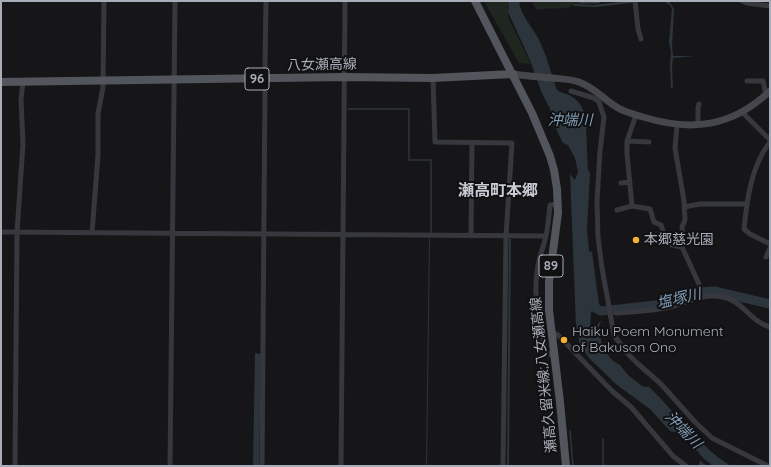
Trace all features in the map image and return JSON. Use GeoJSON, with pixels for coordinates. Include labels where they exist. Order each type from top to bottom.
{"type":"FeatureCollection","features":[{"type":"Feature","properties":{"kind":"main road"},"geometry":{"type":"LineString","coordinates":[[475,1],[512,74],[577,81],[591,86],[623,111],[657,122],[677,125],[698,125],[721,121],[743,113],[768,93]]}},
{"type":"Feature","properties":{"kind":"main road","name":"八女瀬高線"},"geometry":{"type":"LineString","coordinates":[[1,82],[344,77],[433,78],[512,74]]}},
{"type":"Feature","properties":{"kind":"main road","name":"瀬高久留米線;八女瀬高線"},"geometry":{"type":"LineString","coordinates":[[512,74],[532,113],[550,156],[557,189],[558,213],[549,282],[549,310],[562,416],[566,466]]}},
{"type":"Feature","properties":{"kind":"street"},"geometry":{"type":"LineString","coordinates":[[92,233],[98,155],[98,114],[103,80],[104,1]]}},
{"type":"Feature","properties":{"kind":"street"},"geometry":{"type":"LineString","coordinates":[[170,466],[174,234],[175,1]]}},
{"type":"Feature","properties":{"kind":"street"},"geometry":{"type":"LineString","coordinates":[[262,466],[266,1]]}},
{"type":"Feature","properties":{"kind":"street"},"geometry":{"type":"LineString","coordinates":[[341,466],[345,1]]}},
{"type":"Feature","properties":{"kind":"street"},"geometry":{"type":"LineString","coordinates":[[581,1],[598,1]]}},
{"type":"Feature","properties":{"kind":"street"},"geometry":{"type":"LineString","coordinates":[[634,1],[641,39]]}},
{"type":"Feature","properties":{"kind":"street"},"geometry":{"type":"LineString","coordinates":[[742,1],[770,6]]}},
{"type":"Feature","properties":{"kind":"street"},"geometry":{"type":"LineString","coordinates":[[433,78],[435,142],[512,143],[506,236],[503,466]]}},
{"type":"Feature","properties":{"kind":"street"},"geometry":{"type":"LineString","coordinates":[[747,81],[762,81],[768,93]]}},
{"type":"Feature","properties":{"kind":"street"},"geometry":{"type":"LineString","coordinates":[[15,466],[17,232],[24,144],[20,99],[23,82]]}},
{"type":"Feature","properties":{"kind":"street"},"geometry":{"type":"LineString","coordinates":[[571,91],[594,98],[599,102],[602,109]]}},
{"type":"Feature","properties":{"kind":"street"},"geometry":{"type":"LineString","coordinates":[[600,94],[604,124],[600,151],[597,201],[598,237],[614,335],[625,351],[661,384],[695,422],[712,438],[768,466]]}},
{"type":"Feature","properties":{"kind":"street"},"geometry":{"type":"LineString","coordinates":[[698,125],[699,104]]}},
{"type":"Feature","properties":{"kind":"street"},"geometry":{"type":"LineString","coordinates":[[743,113],[770,141],[756,168],[747,204],[744,229],[770,244]]}},
{"type":"Feature","properties":{"kind":"street"},"geometry":{"type":"LineString","coordinates":[[632,206],[627,141],[636,115]]}},
{"type":"Feature","properties":{"kind":"street"},"geometry":{"type":"LineString","coordinates":[[677,125],[675,148],[685,220],[682,227],[684,245],[682,247],[703,296]]}},
{"type":"Feature","properties":{"kind":"street"},"geometry":{"type":"LineString","coordinates":[[627,141],[649,142]]}},
{"type":"Feature","properties":{"kind":"street"},"geometry":{"type":"LineString","coordinates":[[471,236],[472,142]]}},
{"type":"Feature","properties":{"kind":"street"},"geometry":{"type":"LineString","coordinates":[[621,182],[630,182]]}},
{"type":"Feature","properties":{"kind":"street"},"geometry":{"type":"LineString","coordinates":[[554,357],[546,352],[537,312],[535,293],[537,271],[549,221],[550,205],[558,204]]}},
{"type":"Feature","properties":{"kind":"street"},"geometry":{"type":"LineString","coordinates":[[684,207],[700,204],[747,204]]}},
{"type":"Feature","properties":{"kind":"street"},"geometry":{"type":"LineString","coordinates":[[617,210],[632,206],[650,209],[654,222],[661,224],[667,244],[682,247]]}},
{"type":"Feature","properties":{"kind":"street"},"geometry":{"type":"LineString","coordinates":[[1,232],[546,236]]}},
{"type":"Feature","properties":{"kind":"street"},"geometry":{"type":"LineString","coordinates":[[766,257],[770,248]]}},
{"type":"Feature","properties":{"kind":"street"},"geometry":{"type":"LineString","coordinates":[[616,314],[666,308],[703,296],[717,295],[730,299],[740,305],[752,318],[770,327]]}},
{"type":"Feature","properties":{"kind":"street"},"geometry":{"type":"LineString","coordinates":[[551,332],[558,335],[612,391],[631,407],[674,456],[686,466]]}},
{"type":"Feature","properties":{"kind":"shaded area"},"geometry":{"type":"Polygon","coordinates":[[[484,1],[507,1],[509,7],[508,17],[531,64],[519,63],[484,1]]]}},
{"type":"Feature","properties":{"kind":"shaded area"},"geometry":{"type":"Polygon","coordinates":[[[531,1],[615,1],[575,4],[567,8],[548,8],[538,10],[531,1]]]}},
{"type":"Feature","properties":{"kind":"water","name":"沖端川"},"geometry":{"type":"Polygon","coordinates":[[[508,1],[519,1],[527,21],[542,46],[557,90],[569,95],[580,104],[587,121],[588,170],[590,173],[587,229],[589,251],[592,252],[599,304],[603,309],[603,313],[591,311],[590,328],[597,332],[597,325],[601,321],[599,327],[601,328],[602,333],[600,336],[603,349],[613,361],[620,365],[628,375],[642,386],[648,386],[708,449],[731,466],[710,466],[711,464],[704,459],[686,438],[680,433],[670,431],[650,409],[617,385],[590,359],[580,346],[576,325],[570,174],[575,180],[578,172],[575,158],[568,145],[563,143],[552,121],[553,119],[550,109],[508,12],[508,1]]]}},
{"type":"Feature","properties":{"kind":"water"},"geometry":{"type":"Polygon","coordinates":[[[628,1],[648,1],[596,7],[574,6],[574,4],[594,5],[628,1]]]}},
{"type":"Feature","properties":{"kind":"water"},"geometry":{"type":"Polygon","coordinates":[[[663,1],[669,1],[674,9],[672,46],[673,56],[695,56],[673,58],[673,88],[671,88],[671,52],[669,42],[672,9],[670,5],[663,1]]]}},
{"type":"Feature","properties":{"kind":"water"},"geometry":{"type":"Polygon","coordinates":[[[430,238],[427,466],[426,466],[429,239],[430,238]]]}},
{"type":"Feature","properties":{"kind":"water"},"geometry":{"type":"Polygon","coordinates":[[[509,239],[511,239],[509,466],[507,466],[509,239]]]}},
{"type":"Feature","properties":{"kind":"water"},"geometry":{"type":"Polygon","coordinates":[[[255,353],[261,354],[259,466],[253,466],[255,353]]]}},
{"type":"Feature","properties":{"kind":"water"},"geometry":{"type":"Polygon","coordinates":[[[700,460],[704,464],[710,466],[700,466],[700,460]]]}},
{"type":"Feature","properties":{"kind":"waterway"},"geometry":{"type":"LineString","coordinates":[[348,109],[409,109],[409,160],[431,160],[431,232]]}},
{"type":"Feature","properties":{"kind":"waterway","name":"塩塚川"},"geometry":{"type":"LineString","coordinates":[[592,307],[601,311],[665,304],[701,292],[714,291],[770,304]]}},
{"type":"Feature","properties":{"kind":"waterway"},"geometry":{"type":"LineString","coordinates":[[570,431],[573,466]]}},
{"type":"Feature","properties":{"kind":"waterway"},"geometry":{"type":"LineString","coordinates":[[603,439],[603,466]]}},
{"type":"Feature","properties":{"kind":"place","name":"本郷慈光園"},"geometry":{"type":"Point","coordinates":[636,240]}},
{"type":"Feature","properties":{"kind":"place","name":"Haiku Poem Monument of Bakuson Ono"},"geometry":{"type":"Point","coordinates":[564,340]}},
{"type":"Feature","properties":{"kind":"district","name":"瀬高町本郷"},"geometry":{"type":"Point","coordinates":[498,191]}}]}
